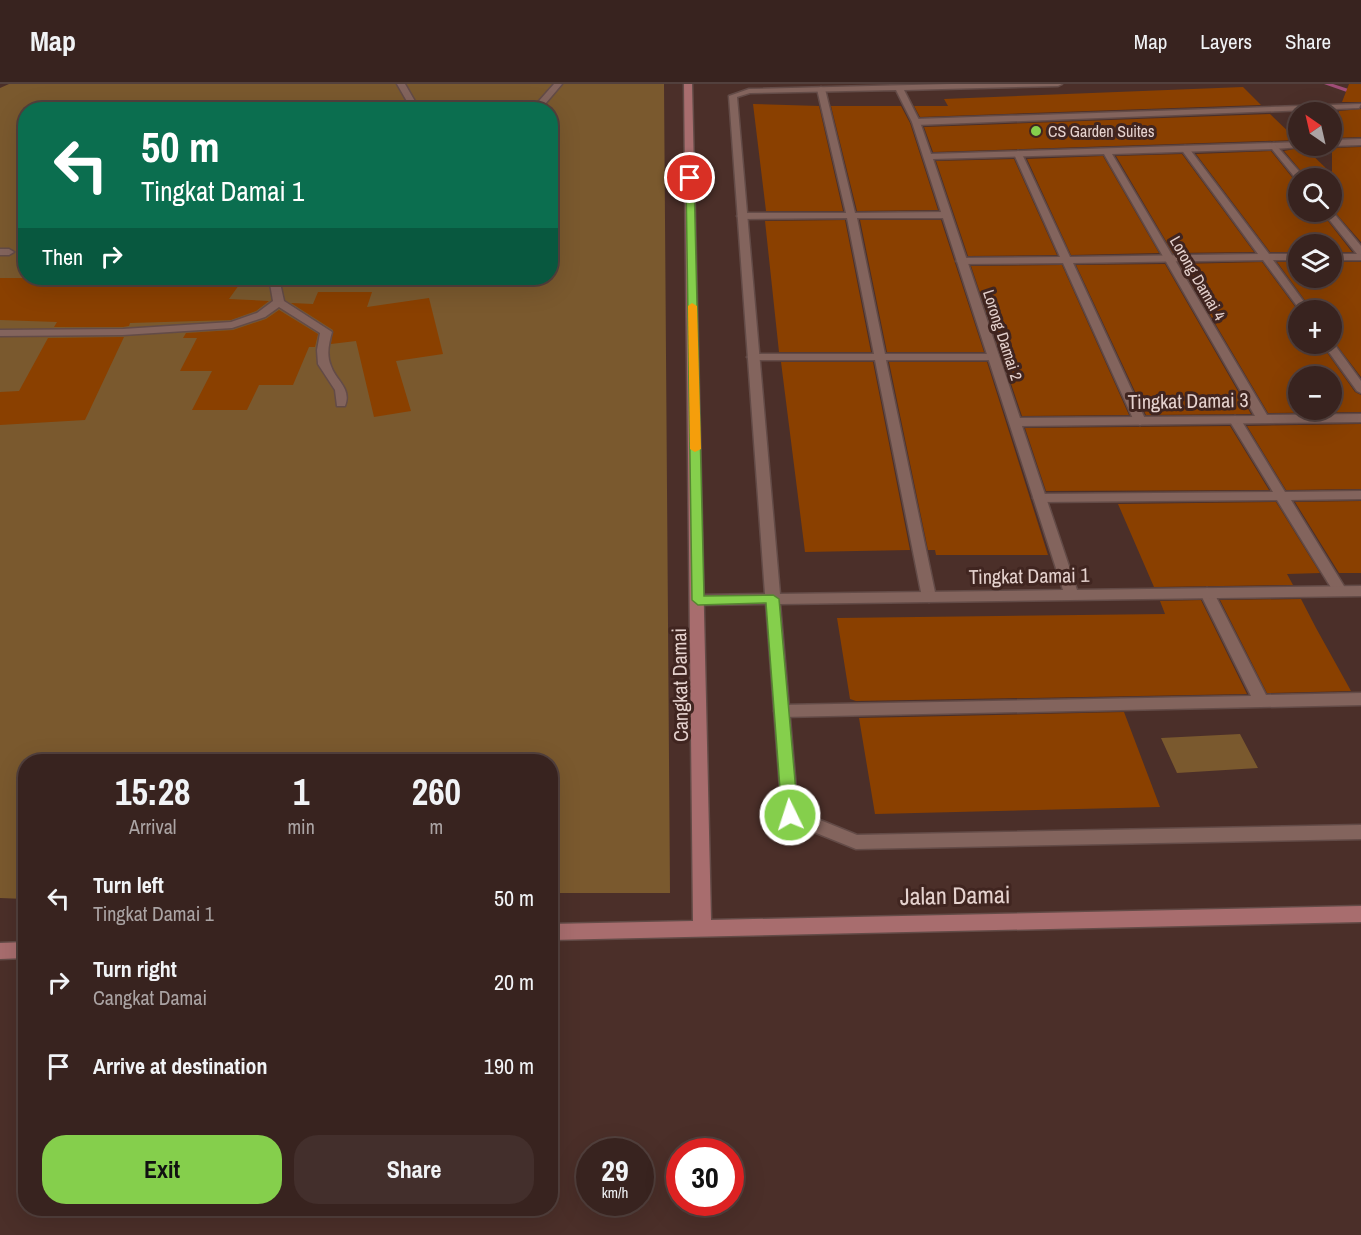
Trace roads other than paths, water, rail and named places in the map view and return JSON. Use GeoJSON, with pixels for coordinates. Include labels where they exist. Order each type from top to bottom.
{"type":"FeatureCollection","features":[{"type":"Feature","properties":{"kind":"street"},"geometry":{"type":"LineString","coordinates":[[401,84],[411,102]]}},
{"type":"Feature","properties":{"kind":"street"},"geometry":{"type":"LineString","coordinates":[[542,102],[558,84]]}},
{"type":"Feature","properties":{"kind":"street","name":"Cangkat Damai"},"geometry":{"type":"LineString","coordinates":[[688,84],[702,926]]}},
{"type":"Feature","properties":{"kind":"street"},"geometry":{"type":"LineString","coordinates":[[1058,84],[749,91],[733,96],[790,815],[856,842],[1361,832]]}},
{"type":"Feature","properties":{"kind":"street","name":"Lorong Damai 2"},"geometry":{"type":"LineString","coordinates":[[899,88],[916,122],[1072,595]]}},
{"type":"Feature","properties":{"kind":"street"},"geometry":{"type":"LineString","coordinates":[[820,89],[851,215],[929,597]]}},
{"type":"Feature","properties":{"kind":"street"},"geometry":{"type":"LineString","coordinates":[[916,122],[1359,106]]}},
{"type":"Feature","properties":{"kind":"street"},"geometry":{"type":"LineString","coordinates":[[1342,143],[1361,142]]}},
{"type":"Feature","properties":{"kind":"street"},"geometry":{"type":"LineString","coordinates":[[927,157],[1288,145]]}},
{"type":"Feature","properties":{"kind":"street"},"geometry":{"type":"LineString","coordinates":[[1274,146],[1292,168]]}},
{"type":"Feature","properties":{"kind":"street"},"geometry":{"type":"LineString","coordinates":[[1185,149],[1298,300]]}},
{"type":"Feature","properties":{"kind":"street","name":"Lorong Damai 4"},"geometry":{"type":"LineString","coordinates":[[1107,152],[1263,419]]}},
{"type":"Feature","properties":{"kind":"street"},"geometry":{"type":"LineString","coordinates":[[1018,154],[1140,421]]}},
{"type":"Feature","properties":{"kind":"street"},"geometry":{"type":"LineString","coordinates":[[742,216],[946,215]]}},
{"type":"Feature","properties":{"kind":"street"},"geometry":{"type":"LineString","coordinates":[[1336,222],[1361,254]]}},
{"type":"Feature","properties":{"kind":"street"},"geometry":{"type":"LineString","coordinates":[[1342,256],[1361,254]]}},
{"type":"Feature","properties":{"kind":"street"},"geometry":{"type":"LineString","coordinates":[[961,261],[1288,257]]}},
{"type":"Feature","properties":{"kind":"street"},"geometry":{"type":"LineString","coordinates":[[275,285],[279,302],[326,332],[322,350],[324,370],[341,390],[341,403]]}},
{"type":"Feature","properties":{"kind":"street"},"geometry":{"type":"LineString","coordinates":[[0,333],[123,332],[232,324],[261,315],[279,302]]}},
{"type":"Feature","properties":{"kind":"street"},"geometry":{"type":"LineString","coordinates":[[1336,354],[1361,389]]}},
{"type":"Feature","properties":{"kind":"street"},"geometry":{"type":"LineString","coordinates":[[753,357],[993,357]]}},
{"type":"Feature","properties":{"kind":"street","name":"Tingkat Damai 3"},"geometry":{"type":"LineString","coordinates":[[1015,422],[1361,418]]}},
{"type":"Feature","properties":{"kind":"street"},"geometry":{"type":"LineString","coordinates":[[1235,420],[1340,591]]}},
{"type":"Feature","properties":{"kind":"street"},"geometry":{"type":"LineString","coordinates":[[1040,498],[1361,495]]}},
{"type":"Feature","properties":{"kind":"street","name":"Tingkat Damai 1"},"geometry":{"type":"LineString","coordinates":[[698,600],[1361,591]]}},
{"type":"Feature","properties":{"kind":"street"},"geometry":{"type":"LineString","coordinates":[[1207,593],[1261,701]]}},
{"type":"Feature","properties":{"kind":"street"},"geometry":{"type":"LineString","coordinates":[[782,711],[1361,699]]}},
{"type":"Feature","properties":{"kind":"street","name":"Jalan Damai"},"geometry":{"type":"LineString","coordinates":[[558,932],[702,926],[1361,914]]}},
{"type":"Feature","properties":{"kind":"street"},"geometry":{"type":"LineString","coordinates":[[0,951],[18,950]]}},
{"type":"Feature","properties":{"kind":"waterway"},"geometry":{"type":"LineString","coordinates":[[1327,84],[1361,95]]}},
{"type":"Feature","properties":{"kind":"place","name":"CS Garden Suites"},"geometry":{"type":"Point","coordinates":[1036,131]}}]}
